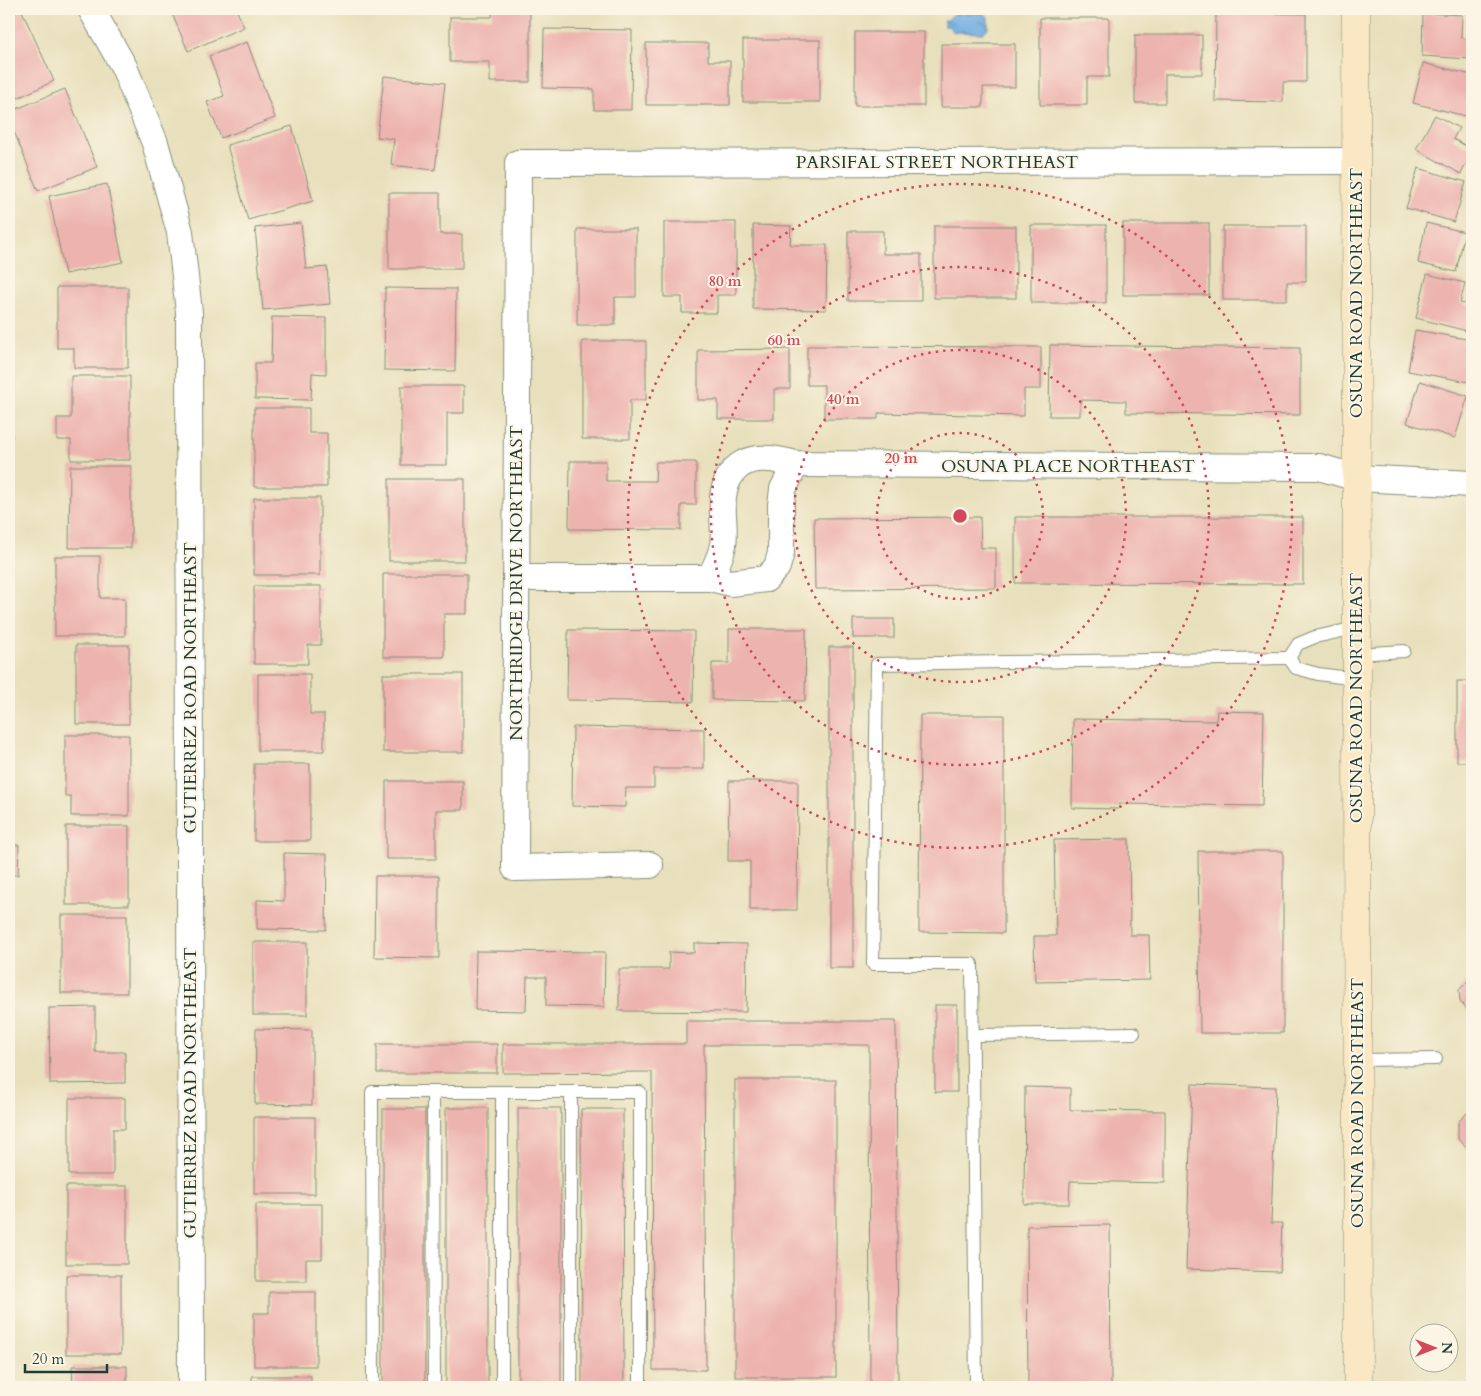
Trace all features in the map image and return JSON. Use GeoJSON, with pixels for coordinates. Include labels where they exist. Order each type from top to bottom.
{"type":"FeatureCollection","features":[{"type":"Feature","properties":{"kind":"street","name":"GUTIERREZ ROAD NORTHEAST"},"geometry":{"type":"LineString","coordinates":[[91,9],[124,67],[155,143],[180,232],[189,312],[191,1387]]}},
{"type":"Feature","properties":{"kind":"street","name":"OSUNA ROAD NORTHEAST"},"geometry":{"type":"LineString","coordinates":[[1356,9],[1358,1387]]}},
{"type":"Feature","properties":{"kind":"street","name":"PARSIFAL STREET NORTHEAST"},"geometry":{"type":"LineString","coordinates":[[518,164],[1356,161]]}},
{"type":"Feature","properties":{"kind":"street","name":"NORTHRIDGE DRIVE NORTHEAST"},"geometry":{"type":"LineString","coordinates":[[518,164],[515,868],[650,864]]}},
{"type":"Feature","properties":{"kind":"street","name":"OSUNA PLACE NORTHEAST"},"geometry":{"type":"LineString","coordinates":[[710,578],[724,544],[724,491],[734,472],[753,458],[773,458],[796,464],[1319,468],[1357,478],[1472,484]]}},
{"type":"Feature","properties":{"kind":"street"},"geometry":{"type":"LineString","coordinates":[[516,578],[710,578],[730,583],[766,579],[778,567],[781,553],[783,489],[796,464]]}},
{"type":"Feature","properties":{"kind":"lane"},"geometry":{"type":"LineString","coordinates":[[1289,658],[1298,644],[1315,637],[1356,654]]}},
{"type":"Feature","properties":{"kind":"lane"},"geometry":{"type":"LineString","coordinates":[[1289,658],[1296,668],[1318,674],[1356,654],[1404,651]]}},
{"type":"Feature","properties":{"kind":"lane"},"geometry":{"type":"LineString","coordinates":[[976,1387],[975,1034],[972,964],[873,964],[877,664],[1289,658]]}},
{"type":"Feature","properties":{"kind":"lane"},"geometry":{"type":"LineString","coordinates":[[975,1034],[1134,1033]]}},
{"type":"Feature","properties":{"kind":"lane"},"geometry":{"type":"LineString","coordinates":[[1358,1060],[1436,1060]]}},
{"type":"Feature","properties":{"kind":"lane"},"geometry":{"type":"LineString","coordinates":[[373,1387],[372,1092],[640,1092],[640,1387]]}},
{"type":"Feature","properties":{"kind":"lane"},"geometry":{"type":"LineString","coordinates":[[433,1092],[434,1387]]}},
{"type":"Feature","properties":{"kind":"lane"},"geometry":{"type":"LineString","coordinates":[[502,1092],[502,1387]]}},
{"type":"Feature","properties":{"kind":"lane"},"geometry":{"type":"LineString","coordinates":[[570,1092],[570,1387]]}},
{"type":"Feature","properties":{"kind":"water"},"geometry":{"type":"Polygon","coordinates":[[[983,13],[988,17],[988,28],[983,33],[954,32],[948,26],[944,26],[944,20],[948,20],[953,14],[983,13]]]}},
{"type":"Feature","properties":{"kind":"building"},"geometry":{"type":"Polygon","coordinates":[[[21,9],[54,81],[9,102],[9,13],[21,9]]]}},
{"type":"Feature","properties":{"kind":"building"},"geometry":{"type":"Polygon","coordinates":[[[170,9],[236,9],[244,27],[188,51],[170,9]]]}},
{"type":"Feature","properties":{"kind":"building"},"geometry":{"type":"Polygon","coordinates":[[[492,9],[530,9],[530,82],[490,82],[490,62],[450,62],[450,17],[492,17],[492,9]]]}},
{"type":"Feature","properties":{"kind":"building"},"geometry":{"type":"Polygon","coordinates":[[[1216,13],[1306,14],[1306,82],[1283,82],[1283,102],[1215,101],[1216,13]]]}},
{"type":"Feature","properties":{"kind":"building"},"geometry":{"type":"Polygon","coordinates":[[[1423,13],[1462,15],[1461,38],[1471,39],[1470,59],[1422,56],[1423,13]]]}},
{"type":"Feature","properties":{"kind":"building"},"geometry":{"type":"Polygon","coordinates":[[[1040,18],[1109,18],[1109,77],[1087,77],[1087,105],[1040,105],[1040,18]]]}},
{"type":"Feature","properties":{"kind":"building"},"geometry":{"type":"Polygon","coordinates":[[[544,29],[632,30],[631,110],[594,110],[594,89],[543,88],[544,29]]]}},
{"type":"Feature","properties":{"kind":"building"},"geometry":{"type":"Polygon","coordinates":[[[855,32],[924,32],[924,106],[855,106],[855,32]]]}},
{"type":"Feature","properties":{"kind":"building"},"geometry":{"type":"Polygon","coordinates":[[[1135,35],[1202,35],[1202,74],[1165,74],[1165,103],[1135,103],[1135,35]]]}},
{"type":"Feature","properties":{"kind":"building"},"geometry":{"type":"Polygon","coordinates":[[[743,40],[820,40],[820,102],[743,102],[743,40]]]}},
{"type":"Feature","properties":{"kind":"building"},"geometry":{"type":"Polygon","coordinates":[[[247,42],[275,118],[221,138],[207,102],[224,96],[209,56],[247,42]]]}},
{"type":"Feature","properties":{"kind":"building"},"geometry":{"type":"Polygon","coordinates":[[[646,43],[708,43],[708,61],[730,61],[730,105],[646,105],[646,43]]]}},
{"type":"Feature","properties":{"kind":"building"},"geometry":{"type":"Polygon","coordinates":[[[941,44],[1015,44],[1015,87],[983,87],[983,107],[941,107],[941,44]]]}},
{"type":"Feature","properties":{"kind":"building"},"geometry":{"type":"Polygon","coordinates":[[[1423,63],[1472,75],[1472,90],[1466,116],[1413,103],[1423,63]]]}},
{"type":"Feature","properties":{"kind":"building"},"geometry":{"type":"Polygon","coordinates":[[[384,76],[445,83],[435,170],[391,165],[394,139],[377,137],[384,76]]]}},
{"type":"Feature","properties":{"kind":"building"},"geometry":{"type":"Polygon","coordinates":[[[65,89],[97,167],[38,191],[9,119],[9,112],[65,89]]]}},
{"type":"Feature","properties":{"kind":"building"},"geometry":{"type":"Polygon","coordinates":[[[1435,115],[1459,128],[1453,139],[1472,149],[1472,153],[1461,174],[1416,149],[1435,115]]]}},
{"type":"Feature","properties":{"kind":"building"},"geometry":{"type":"Polygon","coordinates":[[[292,126],[313,201],[248,220],[227,145],[292,126]]]}},
{"type":"Feature","properties":{"kind":"building"},"geometry":{"type":"Polygon","coordinates":[[[1418,168],[1466,182],[1454,222],[1406,208],[1418,168]]]}},
{"type":"Feature","properties":{"kind":"building"},"geometry":{"type":"Polygon","coordinates":[[[107,184],[123,262],[65,274],[49,196],[107,184]]]}},
{"type":"Feature","properties":{"kind":"building"},"geometry":{"type":"Polygon","coordinates":[[[389,193],[440,193],[440,234],[462,234],[462,269],[389,269],[389,193]]]}},
{"type":"Feature","properties":{"kind":"building"},"geometry":{"type":"Polygon","coordinates":[[[664,222],[736,222],[736,295],[717,295],[717,313],[682,313],[682,297],[664,297],[664,222]]]}},
{"type":"Feature","properties":{"kind":"building"},"geometry":{"type":"Polygon","coordinates":[[[301,223],[306,269],[327,267],[330,304],[263,310],[255,228],[301,223]]]}},
{"type":"Feature","properties":{"kind":"building"},"geometry":{"type":"Polygon","coordinates":[[[1123,223],[1209,223],[1209,295],[1123,295],[1123,223]]]}},
{"type":"Feature","properties":{"kind":"building"},"geometry":{"type":"Polygon","coordinates":[[[1426,223],[1465,232],[1456,272],[1418,263],[1426,223]]]}},
{"type":"Feature","properties":{"kind":"building"},"geometry":{"type":"Polygon","coordinates":[[[753,225],[791,226],[790,245],[827,245],[826,310],[753,309],[753,225]]]}},
{"type":"Feature","properties":{"kind":"building"},"geometry":{"type":"Polygon","coordinates":[[[1031,225],[1106,225],[1106,303],[1031,303],[1031,225]]]}},
{"type":"Feature","properties":{"kind":"building"},"geometry":{"type":"Polygon","coordinates":[[[934,226],[1016,226],[1016,298],[934,298],[934,226]]]}},
{"type":"Feature","properties":{"kind":"building"},"geometry":{"type":"Polygon","coordinates":[[[1223,226],[1306,226],[1306,282],[1287,282],[1287,300],[1223,300],[1223,226]]]}},
{"type":"Feature","properties":{"kind":"building"},"geometry":{"type":"Polygon","coordinates":[[[577,229],[636,229],[636,297],[615,297],[615,325],[577,325],[577,229]]]}},
{"type":"Feature","properties":{"kind":"building"},"geometry":{"type":"Polygon","coordinates":[[[848,231],[883,231],[883,254],[921,254],[921,301],[848,301],[848,231]]]}},
{"type":"Feature","properties":{"kind":"building"},"geometry":{"type":"Polygon","coordinates":[[[1427,274],[1465,283],[1460,303],[1472,306],[1467,331],[1416,318],[1427,274]]]}},
{"type":"Feature","properties":{"kind":"building"},"geometry":{"type":"Polygon","coordinates":[[[57,287],[128,287],[128,368],[74,368],[74,348],[57,348],[57,287]]]}},
{"type":"Feature","properties":{"kind":"building"},"geometry":{"type":"Polygon","coordinates":[[[385,288],[456,289],[455,371],[384,370],[385,288]]]}},
{"type":"Feature","properties":{"kind":"building"},"geometry":{"type":"Polygon","coordinates":[[[272,317],[326,318],[326,374],[312,373],[311,400],[255,399],[255,363],[271,363],[272,317]]]}},
{"type":"Feature","properties":{"kind":"building"},"geometry":{"type":"Polygon","coordinates":[[[1415,330],[1472,340],[1472,362],[1469,382],[1408,371],[1415,330]]]}},
{"type":"Feature","properties":{"kind":"building"},"geometry":{"type":"Polygon","coordinates":[[[582,341],[646,341],[646,400],[630,400],[630,439],[582,439],[582,341]]]}},
{"type":"Feature","properties":{"kind":"building"},"geometry":{"type":"Polygon","coordinates":[[[1050,345],[1300,348],[1300,415],[1126,413],[1126,401],[1080,400],[1080,416],[1049,416],[1050,345]]]}},
{"type":"Feature","properties":{"kind":"building"},"geometry":{"type":"Polygon","coordinates":[[[807,346],[1041,347],[1041,389],[1024,389],[1024,416],[878,413],[878,419],[824,419],[824,385],[807,385],[807,346]]]}},
{"type":"Feature","properties":{"kind":"building"},"geometry":{"type":"Polygon","coordinates":[[[790,349],[790,389],[774,389],[774,419],[718,419],[718,400],[698,400],[698,350],[790,349]]]}},
{"type":"Feature","properties":{"kind":"building"},"geometry":{"type":"Polygon","coordinates":[[[71,376],[130,376],[130,460],[71,460],[71,440],[57,440],[57,418],[71,418],[71,376]]]}},
{"type":"Feature","properties":{"kind":"building"},"geometry":{"type":"Polygon","coordinates":[[[1420,381],[1468,396],[1455,438],[1407,423],[1420,381]]]}},
{"type":"Feature","properties":{"kind":"building"},"geometry":{"type":"Polygon","coordinates":[[[401,386],[464,386],[464,413],[447,413],[447,465],[401,465],[401,386]]]}},
{"type":"Feature","properties":{"kind":"building"},"geometry":{"type":"Polygon","coordinates":[[[9,389],[12,389],[12,438],[9,438],[9,389]]]}},
{"type":"Feature","properties":{"kind":"building"},"geometry":{"type":"Polygon","coordinates":[[[254,408],[309,408],[309,433],[327,433],[327,487],[254,487],[254,408]]]}},
{"type":"Feature","properties":{"kind":"building"},"geometry":{"type":"Polygon","coordinates":[[[570,461],[606,461],[606,481],[655,481],[656,462],[696,462],[696,505],[681,505],[681,530],[569,529],[570,461]]]}},
{"type":"Feature","properties":{"kind":"building"},"geometry":{"type":"Polygon","coordinates":[[[70,466],[131,466],[131,548],[69,548],[70,466]]]}},
{"type":"Feature","properties":{"kind":"building"},"geometry":{"type":"Polygon","coordinates":[[[9,474],[11,474],[10,532],[9,532],[9,474]]]}},
{"type":"Feature","properties":{"kind":"building"},"geometry":{"type":"Polygon","coordinates":[[[389,479],[465,479],[465,561],[389,561],[389,479]]]}},
{"type":"Feature","properties":{"kind":"building"},"geometry":{"type":"Polygon","coordinates":[[[254,498],[320,498],[320,575],[254,575],[254,498]]]}},
{"type":"Feature","properties":{"kind":"building"},"geometry":{"type":"Polygon","coordinates":[[[980,517],[981,548],[996,548],[996,588],[815,589],[814,518],[980,517]]]}},
{"type":"Feature","properties":{"kind":"building"},"geometry":{"type":"Polygon","coordinates":[[[1015,517],[1303,517],[1303,584],[1015,583],[1015,517]]]}},
{"type":"Feature","properties":{"kind":"building"},"geometry":{"type":"Polygon","coordinates":[[[55,556],[100,556],[100,598],[125,598],[125,636],[55,636],[55,556]]]}},
{"type":"Feature","properties":{"kind":"building"},"geometry":{"type":"Polygon","coordinates":[[[383,574],[467,574],[467,614],[444,614],[444,657],[383,657],[383,574]]]}},
{"type":"Feature","properties":{"kind":"building"},"geometry":{"type":"Polygon","coordinates":[[[254,586],[321,586],[321,645],[308,645],[308,664],[254,664],[254,586]]]}},
{"type":"Feature","properties":{"kind":"building"},"geometry":{"type":"Polygon","coordinates":[[[9,615],[13,615],[13,645],[9,645],[9,615]]]}},
{"type":"Feature","properties":{"kind":"building"},"geometry":{"type":"Polygon","coordinates":[[[853,619],[894,619],[894,638],[853,638],[853,619]]]}},
{"type":"Feature","properties":{"kind":"building"},"geometry":{"type":"Polygon","coordinates":[[[729,629],[806,629],[805,701],[712,700],[712,663],[729,663],[729,629]]]}},
{"type":"Feature","properties":{"kind":"building"},"geometry":{"type":"Polygon","coordinates":[[[568,630],[694,631],[693,702],[567,700],[568,630]]]}},
{"type":"Feature","properties":{"kind":"building"},"geometry":{"type":"Polygon","coordinates":[[[76,645],[129,645],[129,724],[76,724],[76,645]]]}},
{"type":"Feature","properties":{"kind":"building"},"geometry":{"type":"Polygon","coordinates":[[[829,647],[853,647],[853,968],[829,968],[829,647]]]}},
{"type":"Feature","properties":{"kind":"building"},"geometry":{"type":"Polygon","coordinates":[[[258,674],[310,674],[310,714],[324,714],[324,751],[258,751],[258,674]]]}},
{"type":"Feature","properties":{"kind":"building"},"geometry":{"type":"Polygon","coordinates":[[[383,674],[463,674],[463,752],[383,752],[383,674]]]}},
{"type":"Feature","properties":{"kind":"building"},"geometry":{"type":"Polygon","coordinates":[[[1457,681],[1472,681],[1472,762],[1457,762],[1457,681]]]}},
{"type":"Feature","properties":{"kind":"building"},"geometry":{"type":"Polygon","coordinates":[[[1217,711],[1264,712],[1262,806],[1119,804],[1119,809],[1072,808],[1073,719],[1216,721],[1217,711]]]}},
{"type":"Feature","properties":{"kind":"building"},"geometry":{"type":"Polygon","coordinates":[[[920,715],[1004,715],[1004,933],[919,932],[920,715]]]}},
{"type":"Feature","properties":{"kind":"building"},"geometry":{"type":"Polygon","coordinates":[[[573,727],[704,729],[704,769],[654,769],[654,788],[626,788],[625,807],[572,806],[573,727]]]}},
{"type":"Feature","properties":{"kind":"building"},"geometry":{"type":"Polygon","coordinates":[[[65,735],[129,735],[129,816],[71,816],[71,796],[65,796],[65,735]]]}},
{"type":"Feature","properties":{"kind":"building"},"geometry":{"type":"Polygon","coordinates":[[[254,764],[310,764],[310,841],[254,841],[254,764]]]}},
{"type":"Feature","properties":{"kind":"building"},"geometry":{"type":"Polygon","coordinates":[[[386,781],[463,781],[463,810],[436,810],[436,859],[386,859],[386,781]]]}},
{"type":"Feature","properties":{"kind":"building"},"geometry":{"type":"Polygon","coordinates":[[[729,781],[798,781],[797,910],[750,910],[750,861],[728,861],[729,781]]]}},
{"type":"Feature","properties":{"kind":"building"},"geometry":{"type":"Polygon","coordinates":[[[66,826],[129,826],[129,905],[66,905],[66,826]]]}},
{"type":"Feature","properties":{"kind":"building"},"geometry":{"type":"Polygon","coordinates":[[[1129,839],[1130,935],[1149,935],[1150,980],[1035,982],[1034,936],[1056,936],[1054,840],[1129,839]]]}},
{"type":"Feature","properties":{"kind":"building"},"geometry":{"type":"Polygon","coordinates":[[[9,845],[19,845],[18,875],[9,875],[9,845]]]}},
{"type":"Feature","properties":{"kind":"building"},"geometry":{"type":"Polygon","coordinates":[[[1198,851],[1283,851],[1283,1033],[1200,1033],[1198,851]]]}},
{"type":"Feature","properties":{"kind":"building"},"geometry":{"type":"Polygon","coordinates":[[[284,853],[327,854],[326,930],[257,929],[257,900],[284,901],[284,853]]]}},
{"type":"Feature","properties":{"kind":"building"},"geometry":{"type":"Polygon","coordinates":[[[375,876],[439,876],[439,958],[374,957],[375,876]]]}},
{"type":"Feature","properties":{"kind":"building"},"geometry":{"type":"Polygon","coordinates":[[[61,915],[127,915],[127,993],[61,993],[61,915]]]}},
{"type":"Feature","properties":{"kind":"building"},"geometry":{"type":"Polygon","coordinates":[[[253,942],[307,942],[307,1015],[253,1015],[253,942]]]}},
{"type":"Feature","properties":{"kind":"building"},"geometry":{"type":"Polygon","coordinates":[[[694,943],[747,944],[746,1012],[619,1011],[619,969],[669,969],[669,952],[694,953],[694,943]]]}},
{"type":"Feature","properties":{"kind":"building"},"geometry":{"type":"Polygon","coordinates":[[[476,951],[605,952],[604,1007],[546,1006],[546,977],[527,977],[526,1011],[475,1010],[476,951]]]}},
{"type":"Feature","properties":{"kind":"building"},"geometry":{"type":"Polygon","coordinates":[[[1472,977],[1472,1014],[1460,1002],[1459,990],[1472,977]]]}},
{"type":"Feature","properties":{"kind":"building"},"geometry":{"type":"Polygon","coordinates":[[[935,1005],[957,1005],[957,1092],[935,1092],[935,1005]]]}},
{"type":"Feature","properties":{"kind":"building"},"geometry":{"type":"Polygon","coordinates":[[[95,1007],[95,1052],[125,1052],[125,1083],[50,1084],[49,1008],[95,1007]]]}},
{"type":"Feature","properties":{"kind":"building"},"geometry":{"type":"Polygon","coordinates":[[[686,1021],[896,1021],[898,1387],[870,1387],[869,1045],[704,1045],[706,1370],[653,1370],[652,1072],[503,1073],[503,1044],[686,1044],[686,1021]]]}},
{"type":"Feature","properties":{"kind":"building"},"geometry":{"type":"Polygon","coordinates":[[[256,1029],[312,1030],[312,1105],[255,1104],[256,1029]]]}},
{"type":"Feature","properties":{"kind":"building"},"geometry":{"type":"Polygon","coordinates":[[[377,1044],[497,1044],[497,1073],[377,1073],[377,1044]]]}},
{"type":"Feature","properties":{"kind":"building"},"geometry":{"type":"Polygon","coordinates":[[[735,1080],[836,1080],[836,1377],[735,1377],[735,1080]]]}},
{"type":"Feature","properties":{"kind":"building"},"geometry":{"type":"Polygon","coordinates":[[[1192,1084],[1276,1087],[1271,1223],[1282,1223],[1280,1272],[1186,1269],[1192,1084]]]}},
{"type":"Feature","properties":{"kind":"building"},"geometry":{"type":"Polygon","coordinates":[[[1025,1087],[1070,1088],[1070,1110],[1165,1111],[1165,1183],[1070,1181],[1069,1204],[1024,1204],[1025,1087]]]}},
{"type":"Feature","properties":{"kind":"building"},"geometry":{"type":"Polygon","coordinates":[[[69,1098],[125,1098],[125,1129],[113,1129],[113,1175],[69,1175],[69,1098]]]}},
{"type":"Feature","properties":{"kind":"building"},"geometry":{"type":"Polygon","coordinates":[[[446,1108],[488,1108],[488,1387],[446,1387],[446,1108]]]}},
{"type":"Feature","properties":{"kind":"building"},"geometry":{"type":"Polygon","coordinates":[[[518,1108],[561,1108],[561,1387],[518,1387],[518,1108]]]}},
{"type":"Feature","properties":{"kind":"building"},"geometry":{"type":"Polygon","coordinates":[[[1472,1108],[1472,1152],[1458,1139],[1458,1122],[1472,1108]]]}},
{"type":"Feature","properties":{"kind":"building"},"geometry":{"type":"Polygon","coordinates":[[[383,1109],[425,1109],[425,1387],[383,1387],[383,1109]]]}},
{"type":"Feature","properties":{"kind":"building"},"geometry":{"type":"Polygon","coordinates":[[[581,1109],[623,1109],[624,1387],[582,1387],[581,1109]]]}},
{"type":"Feature","properties":{"kind":"building"},"geometry":{"type":"Polygon","coordinates":[[[254,1117],[315,1117],[315,1194],[254,1194],[254,1117]]]}},
{"type":"Feature","properties":{"kind":"building"},"geometry":{"type":"Polygon","coordinates":[[[66,1186],[127,1186],[127,1264],[66,1264],[66,1186]]]}},
{"type":"Feature","properties":{"kind":"building"},"geometry":{"type":"Polygon","coordinates":[[[256,1204],[322,1204],[322,1259],[306,1259],[306,1281],[256,1281],[256,1204]]]}},
{"type":"Feature","properties":{"kind":"building"},"geometry":{"type":"Polygon","coordinates":[[[1110,1225],[1111,1387],[1028,1387],[1027,1226],[1110,1225]]]}},
{"type":"Feature","properties":{"kind":"building"},"geometry":{"type":"Polygon","coordinates":[[[66,1275],[121,1275],[121,1354],[66,1354],[66,1275]]]}},
{"type":"Feature","properties":{"kind":"building"},"geometry":{"type":"Polygon","coordinates":[[[269,1292],[316,1292],[316,1366],[254,1366],[254,1313],[269,1313],[269,1292]]]}},
{"type":"Feature","properties":{"kind":"building"},"geometry":{"type":"Polygon","coordinates":[[[72,1366],[127,1366],[127,1387],[73,1387],[72,1366]]]}},
{"type":"Feature","properties":{"kind":"building"},"geometry":{"type":"Polygon","coordinates":[[[252,1376],[311,1376],[311,1387],[252,1387],[252,1376]]]}}]}
